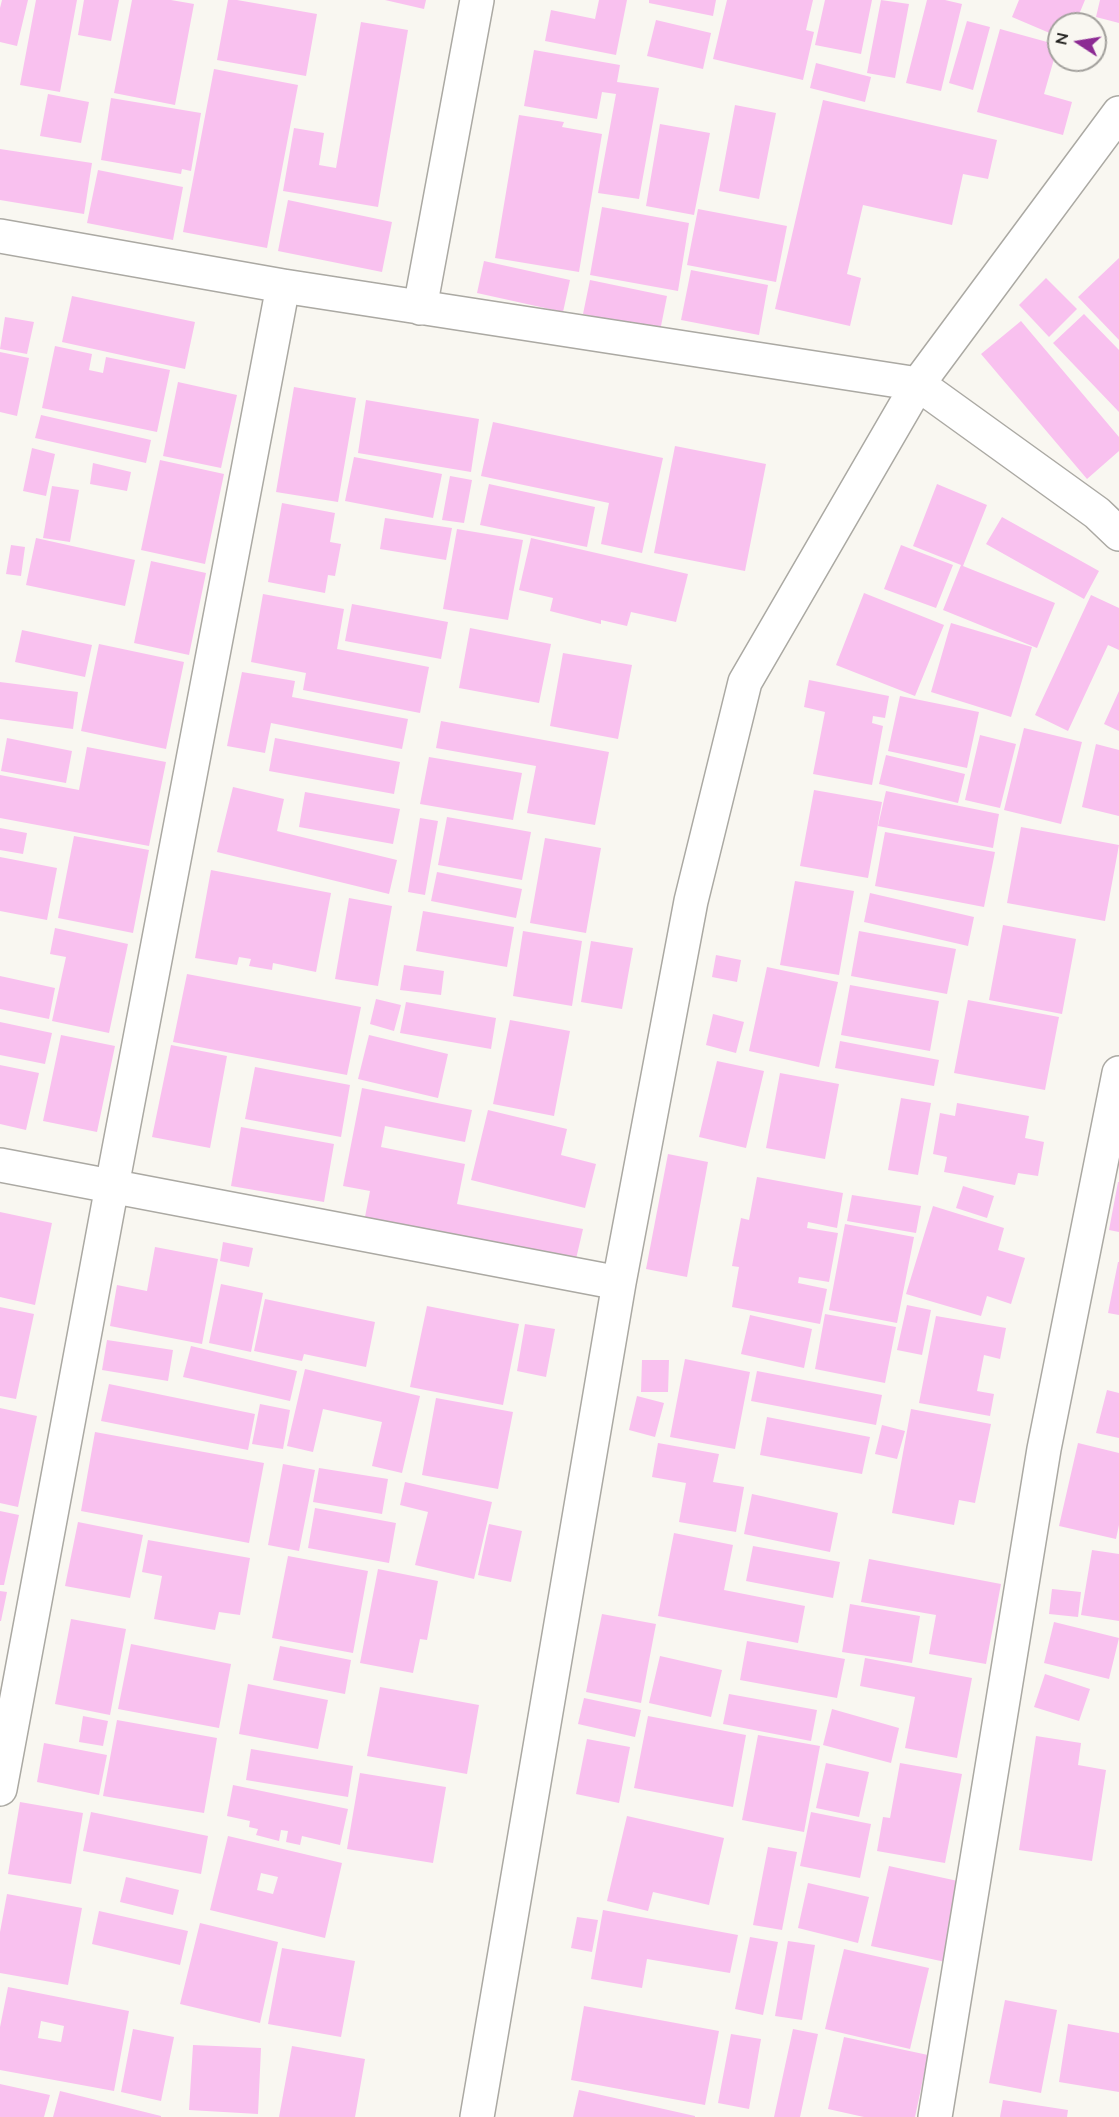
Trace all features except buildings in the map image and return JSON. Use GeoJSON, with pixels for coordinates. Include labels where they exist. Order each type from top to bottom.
{"type":"FeatureCollection","features":[{"type":"Feature","properties":{"kind":"street"},"geometry":{"type":"LineString","coordinates":[[420,308],[477,0]]}},
{"type":"Feature","properties":{"kind":"street"},"geometry":{"type":"LineString","coordinates":[[477,2117],[619,1283],[691,901],[745,682],[918,384],[1119,113]]}},
{"type":"Feature","properties":{"kind":"street"},"geometry":{"type":"LineString","coordinates":[[0,236],[283,286],[918,384],[1097,513],[1119,534]]}},
{"type":"Feature","properties":{"kind":"street"},"geometry":{"type":"LineString","coordinates":[[0,1789],[283,286]]}},
{"type":"Feature","properties":{"kind":"street"},"geometry":{"type":"LineString","coordinates":[[935,2117],[1044,1449],[1119,1073]]}},
{"type":"Feature","properties":{"kind":"street"},"geometry":{"type":"LineString","coordinates":[[0,1165],[619,1283]]}}]}
